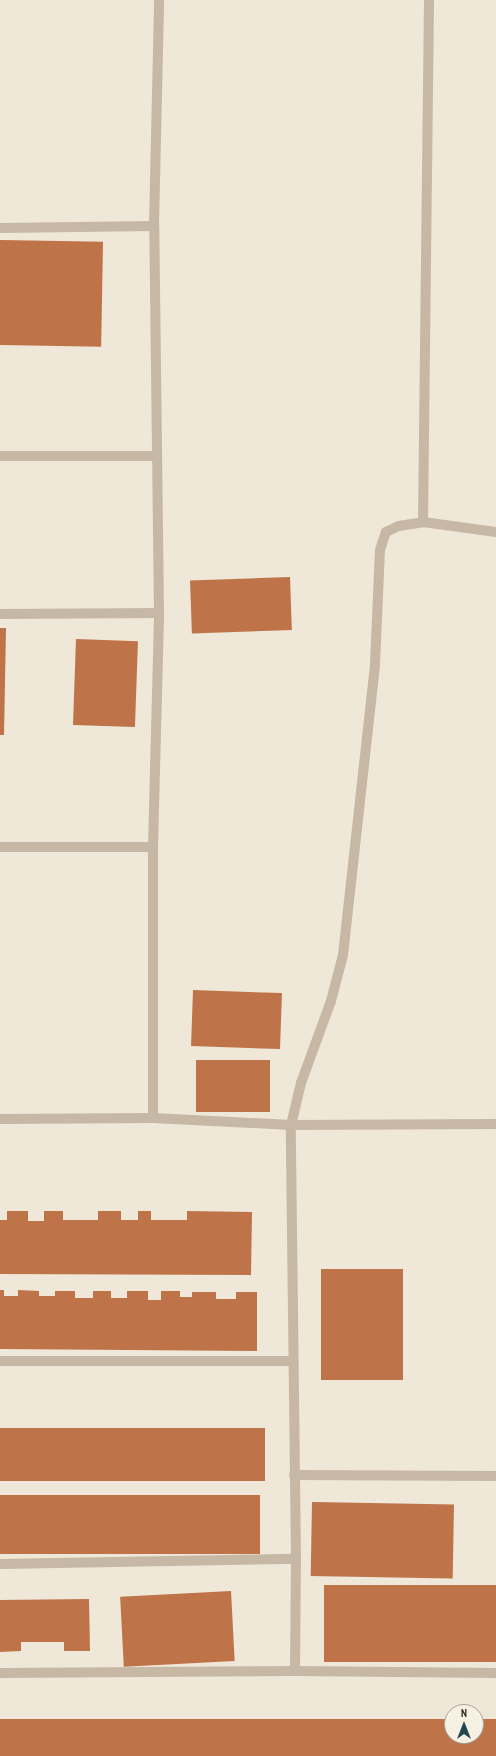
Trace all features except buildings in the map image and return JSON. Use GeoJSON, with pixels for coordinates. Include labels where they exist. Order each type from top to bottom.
{"type":"FeatureCollection","features":[{"type":"Feature","properties":{"kind":"street"},"geometry":{"type":"LineString","coordinates":[[153,1118],[154,847],[159,613],[154,226],[158,0]]}},
{"type":"Feature","properties":{"kind":"street"},"geometry":{"type":"LineString","coordinates":[[423,522],[429,0]]}},
{"type":"Feature","properties":{"kind":"street"},"geometry":{"type":"LineString","coordinates":[[0,228],[154,226]]}},
{"type":"Feature","properties":{"kind":"street"},"geometry":{"type":"LineString","coordinates":[[0,456],[157,456]]}},
{"type":"Feature","properties":{"kind":"street"},"geometry":{"type":"LineString","coordinates":[[295,1671],[296,1559],[292,1361],[290,1125],[301,1083],[331,1001],[343,955],[375,664],[380,550],[386,532],[399,526],[423,522],[496,532]]}},
{"type":"Feature","properties":{"kind":"street"},"geometry":{"type":"LineString","coordinates":[[0,614],[159,613]]}},
{"type":"Feature","properties":{"kind":"street"},"geometry":{"type":"LineString","coordinates":[[0,847],[154,847]]}},
{"type":"Feature","properties":{"kind":"street"},"geometry":{"type":"LineString","coordinates":[[0,1119],[153,1118],[290,1125],[496,1124]]}},
{"type":"Feature","properties":{"kind":"street"},"geometry":{"type":"LineString","coordinates":[[0,1361],[292,1361]]}},
{"type":"Feature","properties":{"kind":"street"},"geometry":{"type":"LineString","coordinates":[[294,1475],[496,1476]]}},
{"type":"Feature","properties":{"kind":"street"},"geometry":{"type":"LineString","coordinates":[[0,1564],[296,1559]]}},
{"type":"Feature","properties":{"kind":"street"},"geometry":{"type":"LineString","coordinates":[[0,1673],[295,1671],[496,1672]]}}]}
